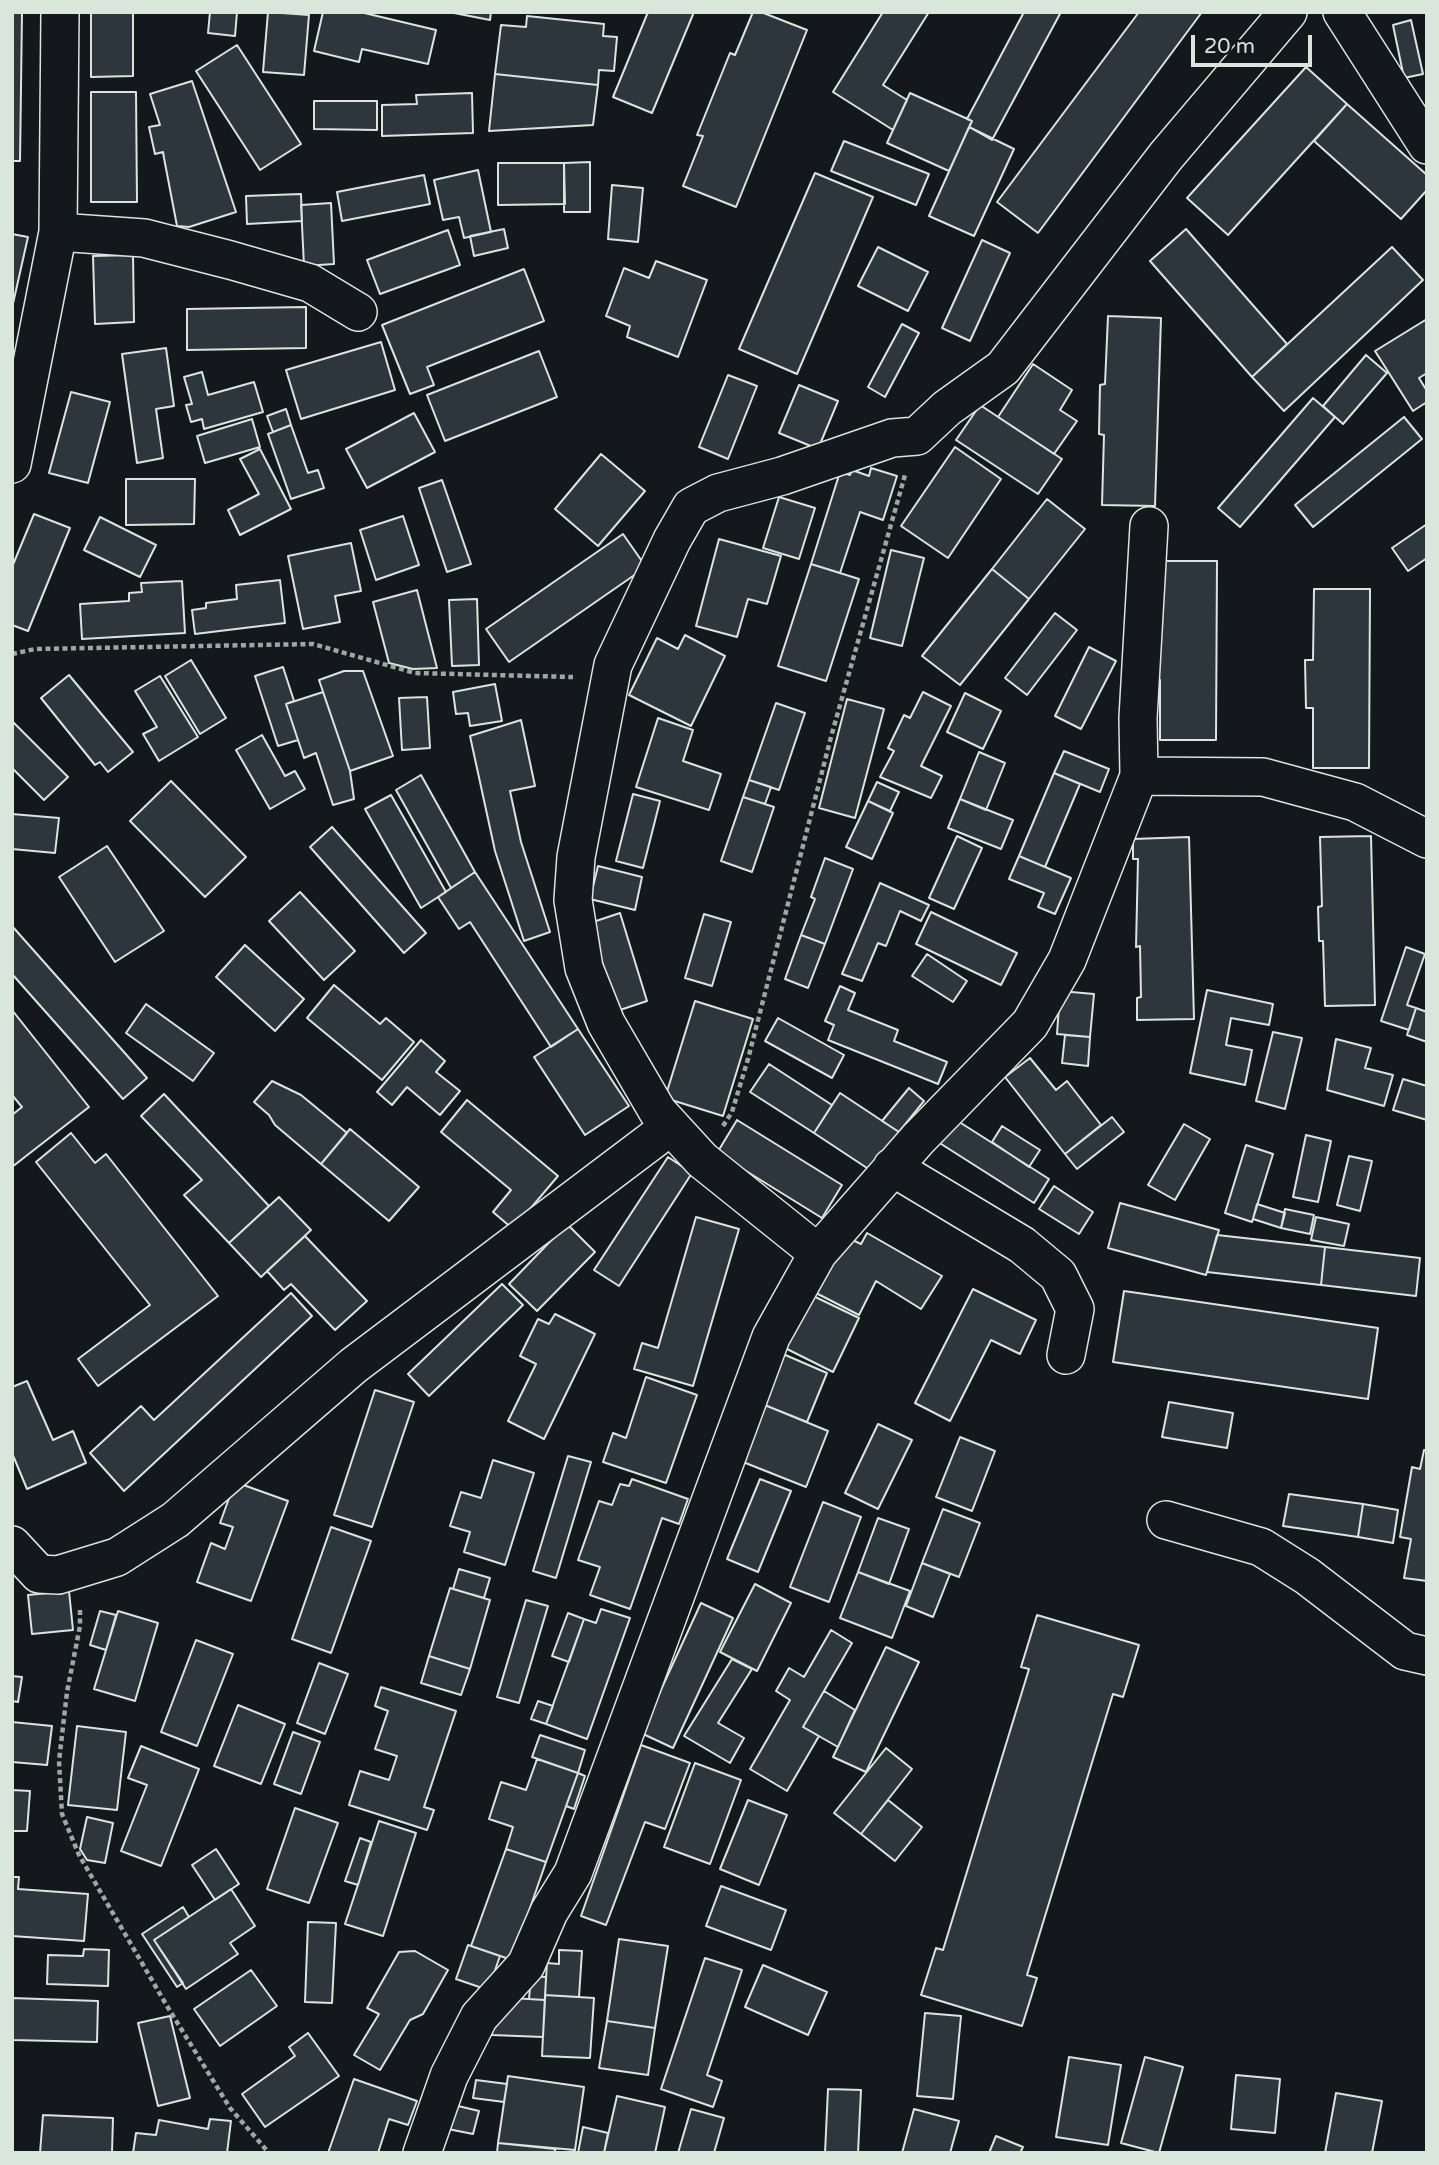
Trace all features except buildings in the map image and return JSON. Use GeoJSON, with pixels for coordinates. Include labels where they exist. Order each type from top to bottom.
{"type":"FeatureCollection","features":[{"type":"Feature","properties":{"kind":"street"},"geometry":{"type":"LineString","coordinates":[[12,464],[21,379],[58,232],[60,12]]}},
{"type":"Feature","properties":{"kind":"street"},"geometry":{"type":"LineString","coordinates":[[818,1254],[702,1160],[658,1112],[606,1023],[584,968],[573,900],[576,857],[610,678],[672,540],[691,507],[718,492],[782,476],[892,438],[917,436],[947,408],[1003,368],[1166,156],[1288,12]]}},
{"type":"Feature","properties":{"kind":"street"},"geometry":{"type":"LineString","coordinates":[[1342,12],[1427,145]]}},
{"type":"Feature","properties":{"kind":"street"},"geometry":{"type":"LineString","coordinates":[[58,232],[144,238],[230,260],[310,283],[358,312]]}},
{"type":"Feature","properties":{"kind":"street"},"geometry":{"type":"LineString","coordinates":[[422,2153],[449,2076],[479,2017],[526,1965],[549,1912],[573,1873],[771,1337],[818,1254],[892,1167],[979,1073],[1030,1024],[1067,960],[1139,776],[1138,718],[1149,526]]}},
{"type":"Feature","properties":{"kind":"street"},"geometry":{"type":"LineString","coordinates":[[1139,776],[1263,777],[1355,802],[1427,839]]}},
{"type":"Feature","properties":{"kind":"street"},"geometry":{"type":"LineString","coordinates":[[12,1545],[39,1574],[58,1575],[117,1557],[175,1520],[353,1366],[671,1126]]}},
{"type":"Feature","properties":{"kind":"street"},"geometry":{"type":"LineString","coordinates":[[892,1167],[1022,1245],[1058,1275],[1075,1309],[1066,1355]]}},
{"type":"Feature","properties":{"kind":"street"},"geometry":{"type":"LineString","coordinates":[[1166,1520],[1261,1547],[1307,1576],[1405,1651],[1427,1656]]}},
{"type":"Feature","properties":{"kind":"path"},"geometry":{"type":"LineString","coordinates":[[702,1160],[732,1112],[748,1059],[831,737],[917,436]]}},
{"type":"Feature","properties":{"kind":"path"},"geometry":{"type":"LineString","coordinates":[[12,654],[35,649],[313,644],[415,673],[610,678]]}},
{"type":"Feature","properties":{"kind":"path"},"geometry":{"type":"LineString","coordinates":[[80,1570],[80,1626],[67,1692],[59,1762],[62,1814],[79,1855],[167,2006],[230,2108],[269,2153]]}}]}
